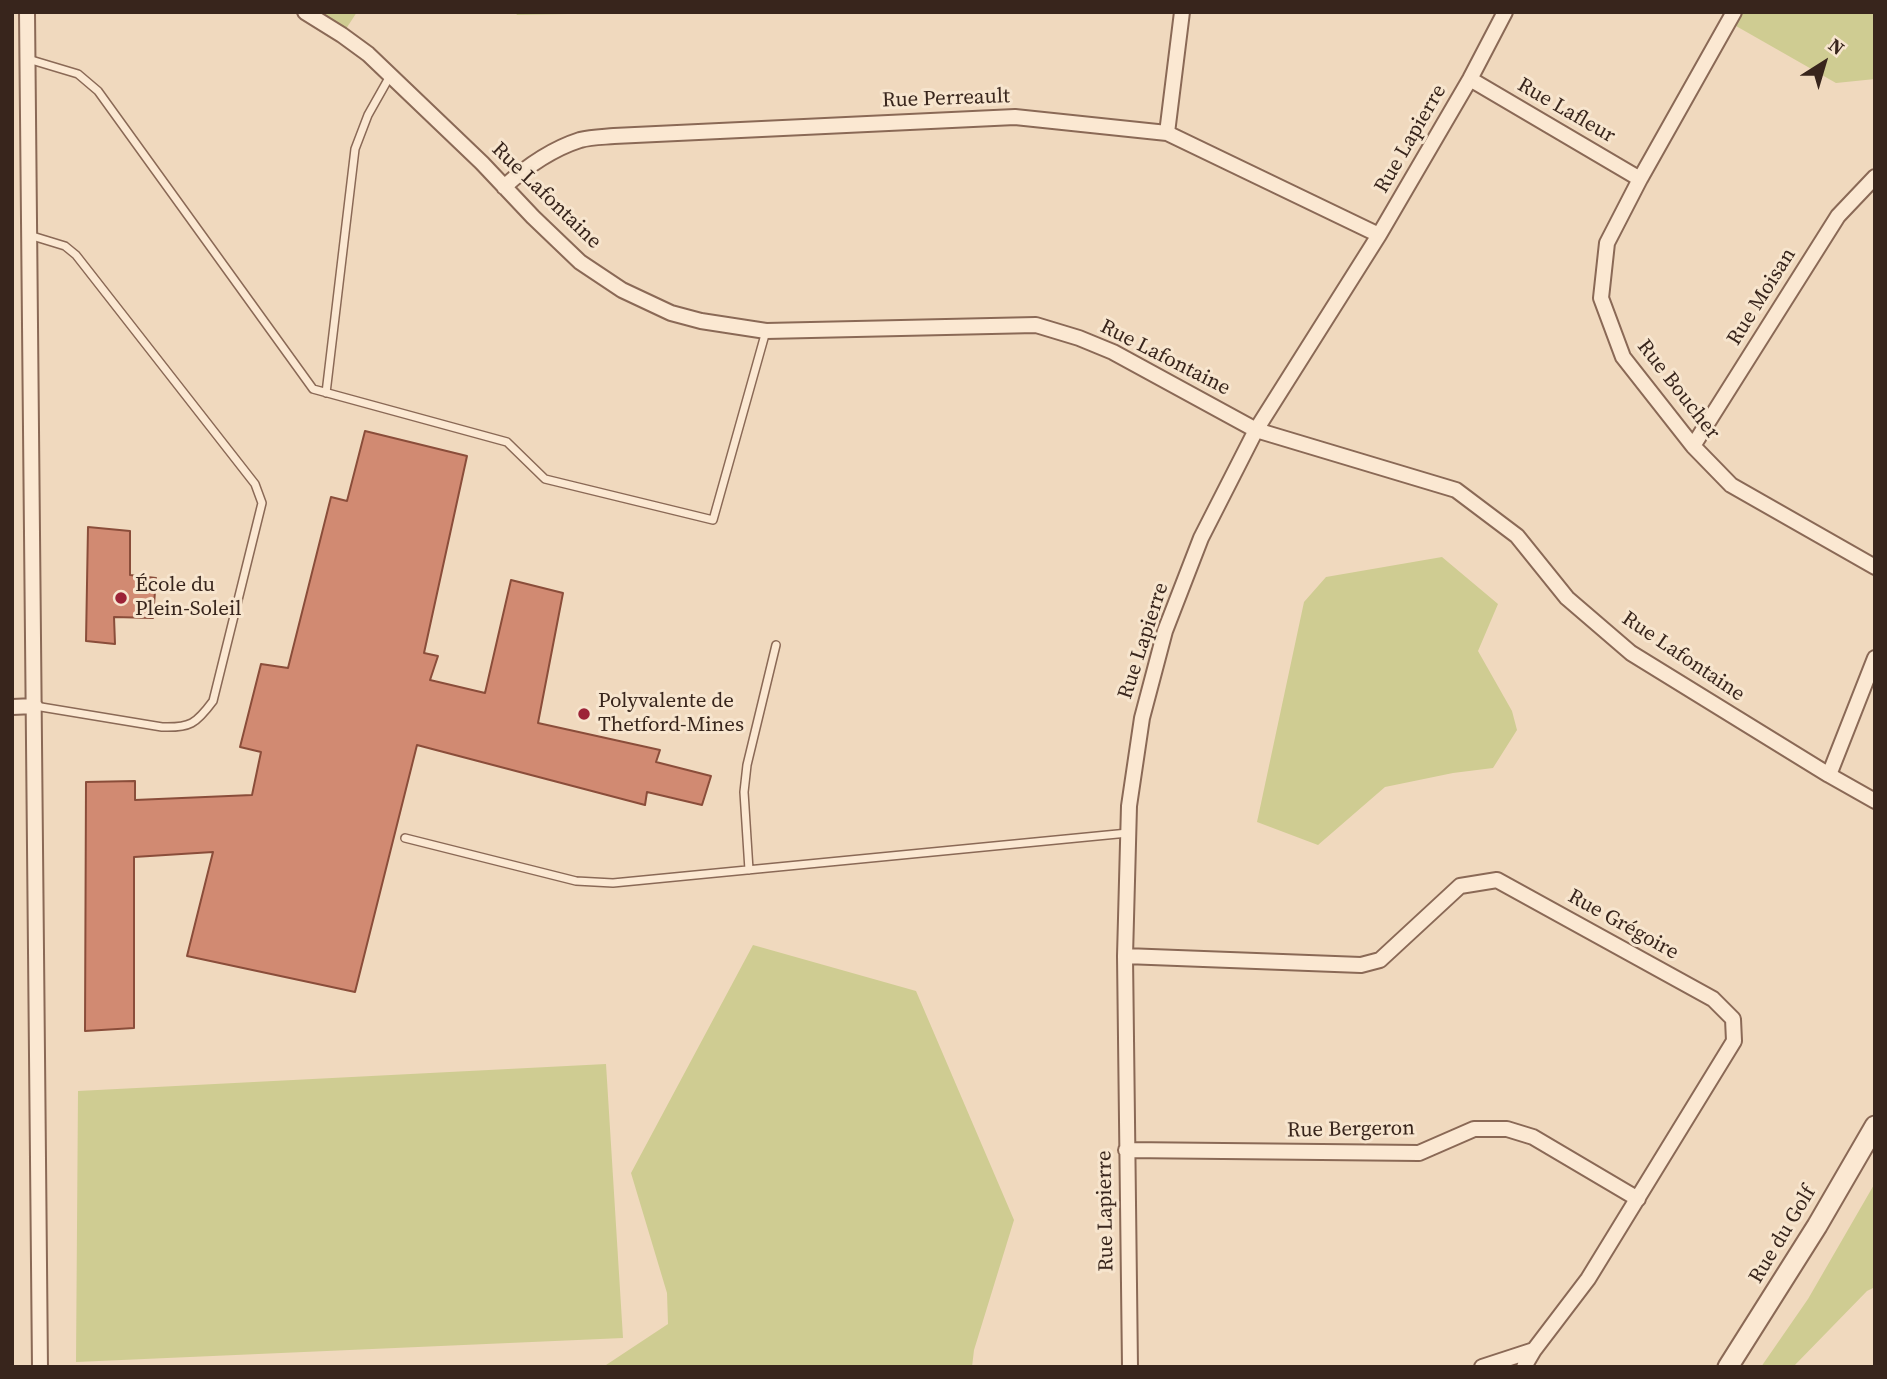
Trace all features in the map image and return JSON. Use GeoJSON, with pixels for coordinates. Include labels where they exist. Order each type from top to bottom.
{"type":"FeatureCollection","features":[{"type":"Feature","properties":{"kind":"street"},"geometry":{"type":"LineString","coordinates":[[27,12],[40,1367]]}},
{"type":"Feature","properties":{"kind":"street","name":"Rue Lafontaine"},"geometry":{"type":"LineString","coordinates":[[305,12],[368,54],[580,262],[622,290],[671,313],[701,321],[766,331],[1036,326],[1079,338],[1113,352],[1256,430],[1456,490],[1517,536],[1567,598],[1631,653],[1875,801]]}},
{"type":"Feature","properties":{"kind":"street"},"geometry":{"type":"LineString","coordinates":[[1167,133],[1182,12]]}},
{"type":"Feature","properties":{"kind":"street","name":"Rue Lapierre"},"geometry":{"type":"LineString","coordinates":[[1130,1367],[1125,956],[1129,806],[1142,718],[1166,631],[1201,538],[1256,430],[1379,235],[1470,79],[1505,12]]}},
{"type":"Feature","properties":{"kind":"street","name":"Rue Boucher"},"geometry":{"type":"LineString","coordinates":[[1734,12],[1640,178],[1607,243],[1601,299],[1623,357],[1693,446],[1731,485],[1875,567]]}},
{"type":"Feature","properties":{"kind":"street","name":"Rue Lafleur"},"geometry":{"type":"LineString","coordinates":[[1470,79],[1640,178]]}},
{"type":"Feature","properties":{"kind":"street","name":"Rue Perreault"},"geometry":{"type":"LineString","coordinates":[[504,187],[521,171],[551,153],[582,140],[614,135],[1015,117],[1167,133],[1379,235]]}},
{"type":"Feature","properties":{"kind":"street","name":"Rue Moisan"},"geometry":{"type":"LineString","coordinates":[[1693,446],[1838,216],[1875,177]]}},
{"type":"Feature","properties":{"kind":"street"},"geometry":{"type":"LineString","coordinates":[[1829,775],[1875,658]]}},
{"type":"Feature","properties":{"kind":"street"},"geometry":{"type":"LineString","coordinates":[[12,707],[35,706]]}},
{"type":"Feature","properties":{"kind":"street","name":"Rue Grégoire"},"geometry":{"type":"LineString","coordinates":[[1125,956],[1361,965],[1380,960],[1460,886],[1497,880],[1713,999],[1733,1019],[1734,1041],[1588,1279],[1524,1367]]}},
{"type":"Feature","properties":{"kind":"street","name":"Rue du Golf"},"geometry":{"type":"LineString","coordinates":[[1728,1367],[1817,1226],[1875,1126]]}},
{"type":"Feature","properties":{"kind":"street","name":"Rue Bergeron"},"geometry":{"type":"LineString","coordinates":[[1126,1150],[1419,1153],[1474,1129],[1507,1129],[1533,1137],[1638,1199]]}},
{"type":"Feature","properties":{"kind":"street"},"geometry":{"type":"LineString","coordinates":[[1482,1367],[1534,1350]]}},
{"type":"Feature","properties":{"kind":"lane"},"geometry":{"type":"LineString","coordinates":[[27,59],[78,74],[98,92],[313,390],[508,442],[545,479],[713,520],[766,331]]}},
{"type":"Feature","properties":{"kind":"lane"},"geometry":{"type":"LineString","coordinates":[[326,393],[355,149],[368,115],[391,75]]}},
{"type":"Feature","properties":{"kind":"lane"},"geometry":{"type":"LineString","coordinates":[[29,235],[65,246],[76,255],[254,484],[262,503],[213,701],[201,718],[181,727],[162,727],[35,706]]}},
{"type":"Feature","properties":{"kind":"lane"},"geometry":{"type":"LineString","coordinates":[[749,870],[745,779],[776,645]]}},
{"type":"Feature","properties":{"kind":"lane"},"geometry":{"type":"LineString","coordinates":[[405,838],[576,881],[613,883],[1128,834]]}},
{"type":"Feature","properties":{"kind":"shaded area"},"geometry":{"type":"Polygon","coordinates":[[[305,12],[357,12],[342,35],[305,12]]]}},
{"type":"Feature","properties":{"kind":"shaded area"},"geometry":{"type":"Polygon","coordinates":[[[515,12],[670,12],[517,15],[515,12]]]}},
{"type":"Feature","properties":{"kind":"shaded area"},"geometry":{"type":"Polygon","coordinates":[[[1734,12],[1875,12],[1875,79],[1836,83],[1729,22],[1734,12]]]}},
{"type":"Feature","properties":{"kind":"shaded area"},"geometry":{"type":"Polygon","coordinates":[[[1442,557],[1498,604],[1478,651],[1512,711],[1517,730],[1493,768],[1385,787],[1318,845],[1257,822],[1304,602],[1326,577],[1442,557]]]}},
{"type":"Feature","properties":{"kind":"shaded area"},"geometry":{"type":"Polygon","coordinates":[[[753,945],[916,991],[1014,1220],[974,1350],[972,1367],[603,1367],[668,1324],[667,1293],[631,1173],[753,945]]]}},
{"type":"Feature","properties":{"kind":"shaded area"},"geometry":{"type":"Polygon","coordinates":[[[606,1064],[623,1338],[76,1362],[78,1091],[606,1064]]]}},
{"type":"Feature","properties":{"kind":"shaded area"},"geometry":{"type":"Polygon","coordinates":[[[1875,1183],[1875,1287],[1867,1291],[1793,1367],[1761,1367],[1808,1299],[1875,1183]]]}},
{"type":"Feature","properties":{"kind":"building","name":"Polyvalente de Thetford-Mines"},"geometry":{"type":"Polygon","coordinates":[[[365,431],[467,456],[424,653],[438,656],[430,680],[485,693],[511,580],[563,593],[538,723],[660,750],[656,762],[711,776],[702,805],[647,792],[645,805],[417,745],[355,992],[187,956],[213,852],[134,857],[134,1028],[85,1031],[86,782],[135,781],[135,800],[252,795],[261,752],[240,747],[261,664],[288,668],[331,497],[347,501],[365,431]]]}},
{"type":"Feature","properties":{"kind":"building","name":"École du Plein-Soleil"},"geometry":{"type":"Polygon","coordinates":[[[88,527],[130,531],[130,575],[156,578],[153,618],[114,617],[115,644],[86,641],[88,527]]]}},
{"type":"Feature","properties":{"kind":"place","name":"École du Plein-Soleil"},"geometry":{"type":"Point","coordinates":[121,598]}},
{"type":"Feature","properties":{"kind":"place","name":"Polyvalente de Thetford-Mines"},"geometry":{"type":"Point","coordinates":[584,714]}}]}
